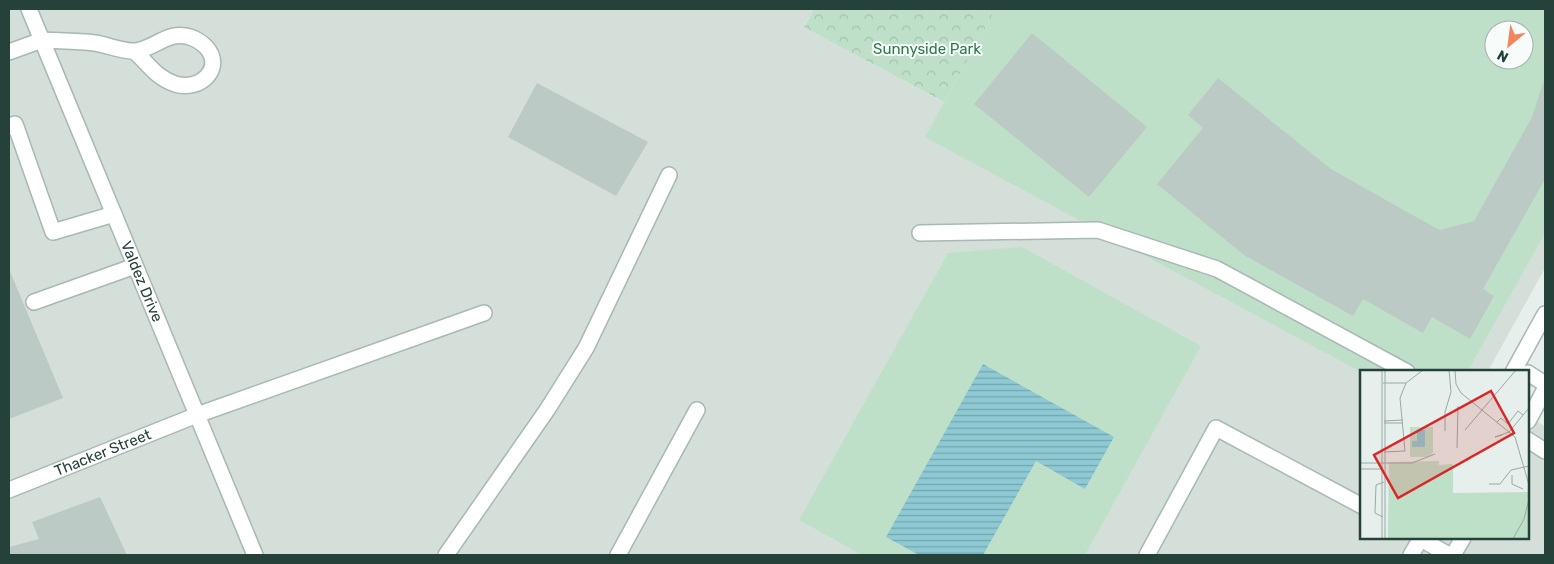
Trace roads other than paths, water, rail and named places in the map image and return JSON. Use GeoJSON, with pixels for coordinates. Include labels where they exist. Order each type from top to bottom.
{"type":"FeatureCollection","features":[{"type":"Feature","properties":{"kind":"street","name":"Valdez Drive"},"geometry":{"type":"LineString","coordinates":[[29,9],[255,555]]}},
{"type":"Feature","properties":{"kind":"street"},"geometry":{"type":"LineString","coordinates":[[9,52],[42,40],[96,43],[134,51],[151,47],[162,39],[173,35],[197,40],[206,47],[212,57],[212,68],[205,80],[184,87],[157,76],[148,63],[134,51]]}},
{"type":"Feature","properties":{"kind":"street"},"geometry":{"type":"LineString","coordinates":[[9,127],[15,124],[53,232],[114,214]]}},
{"type":"Feature","properties":{"kind":"street"},"geometry":{"type":"LineString","coordinates":[[446,555],[547,410],[586,348],[669,176]]}},
{"type":"Feature","properties":{"kind":"street"},"geometry":{"type":"LineString","coordinates":[[920,233],[1098,230],[1217,268],[1403,370]]}},
{"type":"Feature","properties":{"kind":"street"},"geometry":{"type":"LineString","coordinates":[[34,302],[135,266]]}},
{"type":"Feature","properties":{"kind":"street","name":"Thacker Street"},"geometry":{"type":"LineString","coordinates":[[9,490],[197,415],[484,313]]}},
{"type":"Feature","properties":{"kind":"street"},"geometry":{"type":"LineString","coordinates":[[1520,370],[1545,314]]}},
{"type":"Feature","properties":{"kind":"street"},"geometry":{"type":"LineString","coordinates":[[1529,376],[1545,384]]}},
{"type":"Feature","properties":{"kind":"street"},"geometry":{"type":"LineString","coordinates":[[1529,419],[1545,389]]}},
{"type":"Feature","properties":{"kind":"street"},"geometry":{"type":"LineString","coordinates":[[618,555],[697,410]]}},
{"type":"Feature","properties":{"kind":"street"},"geometry":{"type":"LineString","coordinates":[[1147,555],[1216,428],[1360,505]]}},
{"type":"Feature","properties":{"kind":"street"},"geometry":{"type":"LineString","coordinates":[[1529,441],[1545,451]]}},
{"type":"Feature","properties":{"kind":"street"},"geometry":{"type":"LineString","coordinates":[[1411,555],[1419,539]]}},
{"type":"Feature","properties":{"kind":"street"},"geometry":{"type":"LineString","coordinates":[[1422,539],[1448,555]]}},
{"type":"Feature","properties":{"kind":"street"},"geometry":{"type":"LineString","coordinates":[[1454,555],[1462,539]]}},
{"type":"Feature","properties":{"kind":"water"},"geometry":{"type":"Polygon","coordinates":[[[983,364],[1114,437],[1085,489],[1036,461],[983,555],[919,555],[886,537],[983,364]]]}},
{"type":"Feature","properties":{"kind":"park label","name":"Sunnyside Park"},"geometry":{"type":"Point","coordinates":[927,49]}}]}
